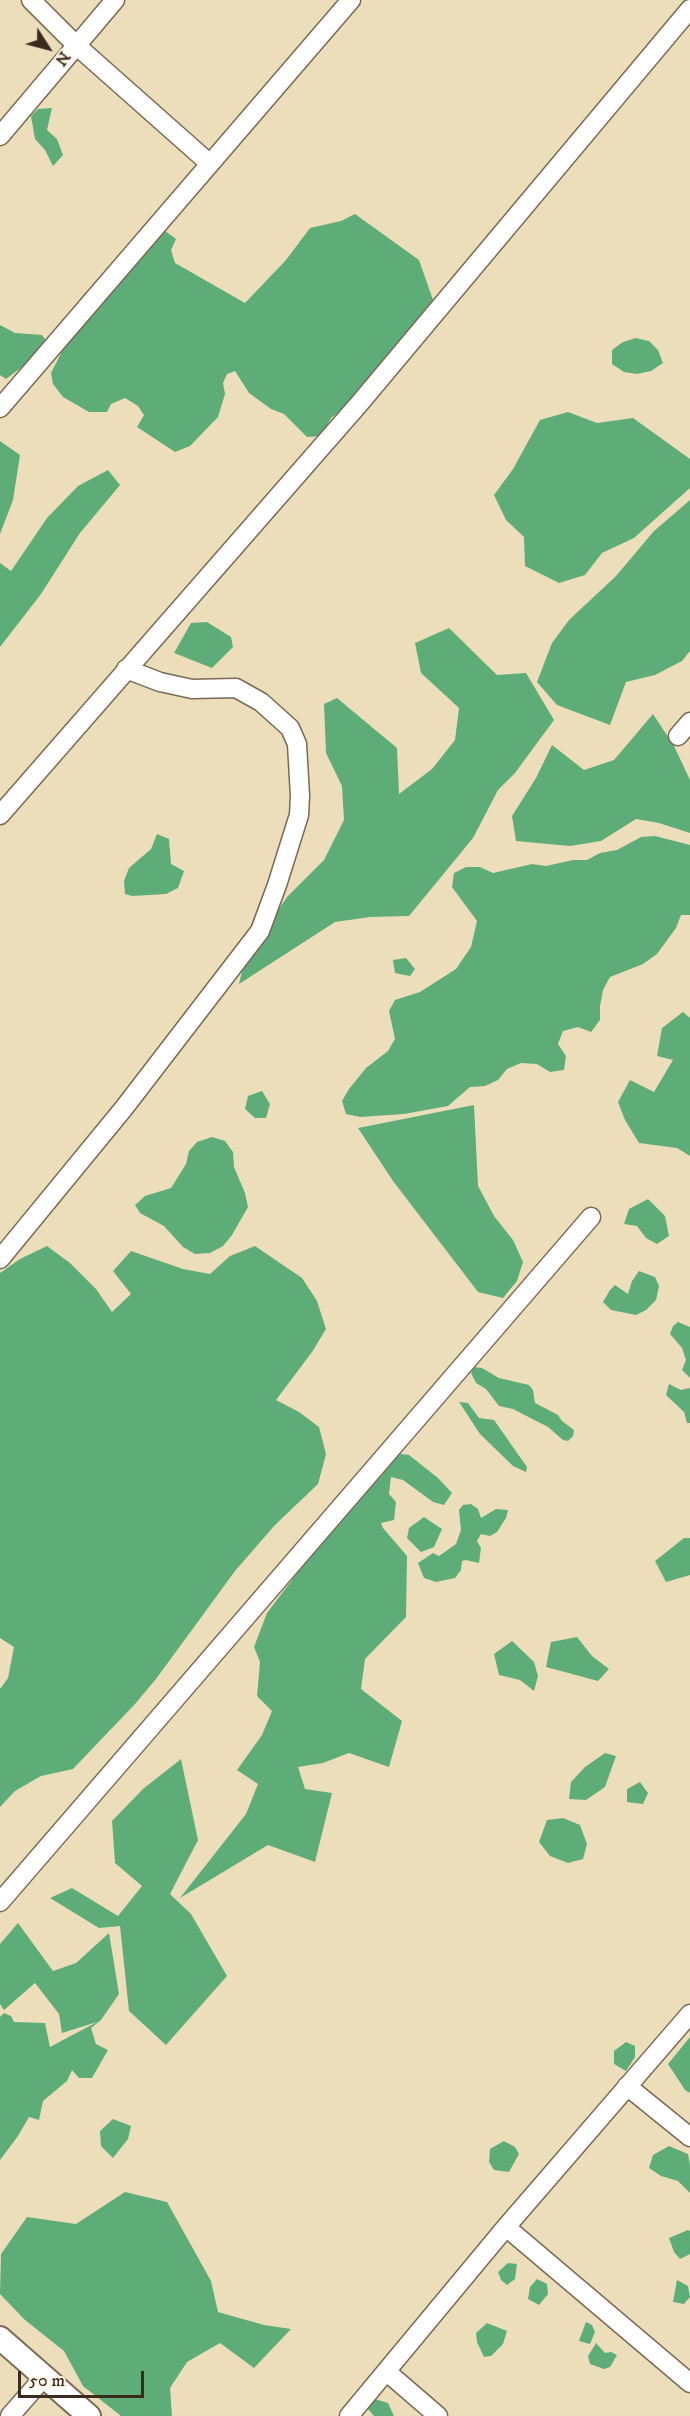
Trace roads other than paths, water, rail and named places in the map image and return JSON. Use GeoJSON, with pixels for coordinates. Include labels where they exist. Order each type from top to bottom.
{"type":"FeatureCollection","features":[{"type":"Feature","properties":{"kind":"street"},"geometry":{"type":"LineString","coordinates":[[31,0],[77,46],[209,163]]}},
{"type":"Feature","properties":{"kind":"street"},"geometry":{"type":"LineString","coordinates":[[0,136],[115,0]]}},
{"type":"Feature","properties":{"kind":"street"},"geometry":{"type":"LineString","coordinates":[[0,408],[351,0]]}},
{"type":"Feature","properties":{"kind":"street"},"geometry":{"type":"LineString","coordinates":[[0,815],[359,404],[690,9]]}},
{"type":"Feature","properties":{"kind":"street"},"geometry":{"type":"LineString","coordinates":[[0,1259],[124,1108],[260,931],[277,885],[298,815],[300,796],[297,744],[290,728],[261,702],[237,688],[192,689],[160,682],[126,669]]}},
{"type":"Feature","properties":{"kind":"street"},"geometry":{"type":"LineString","coordinates":[[0,1902],[591,1217]]}},
{"type":"Feature","properties":{"kind":"street"},"geometry":{"type":"LineString","coordinates":[[349,2416],[690,2014]]}},
{"type":"Feature","properties":{"kind":"street"},"geometry":{"type":"LineString","coordinates":[[627,2086],[690,2137]]}},
{"type":"Feature","properties":{"kind":"street"},"geometry":{"type":"LineString","coordinates":[[507,2227],[690,2383]]}},
{"type":"Feature","properties":{"kind":"street"},"geometry":{"type":"LineString","coordinates":[[0,2338],[89,2416]]}},
{"type":"Feature","properties":{"kind":"street"},"geometry":{"type":"LineString","coordinates":[[387,2372],[438,2416]]}},
{"type":"Feature","properties":{"kind":"street"},"geometry":{"type":"LineString","coordinates":[[10,2416],[44,2377]]}}]}
